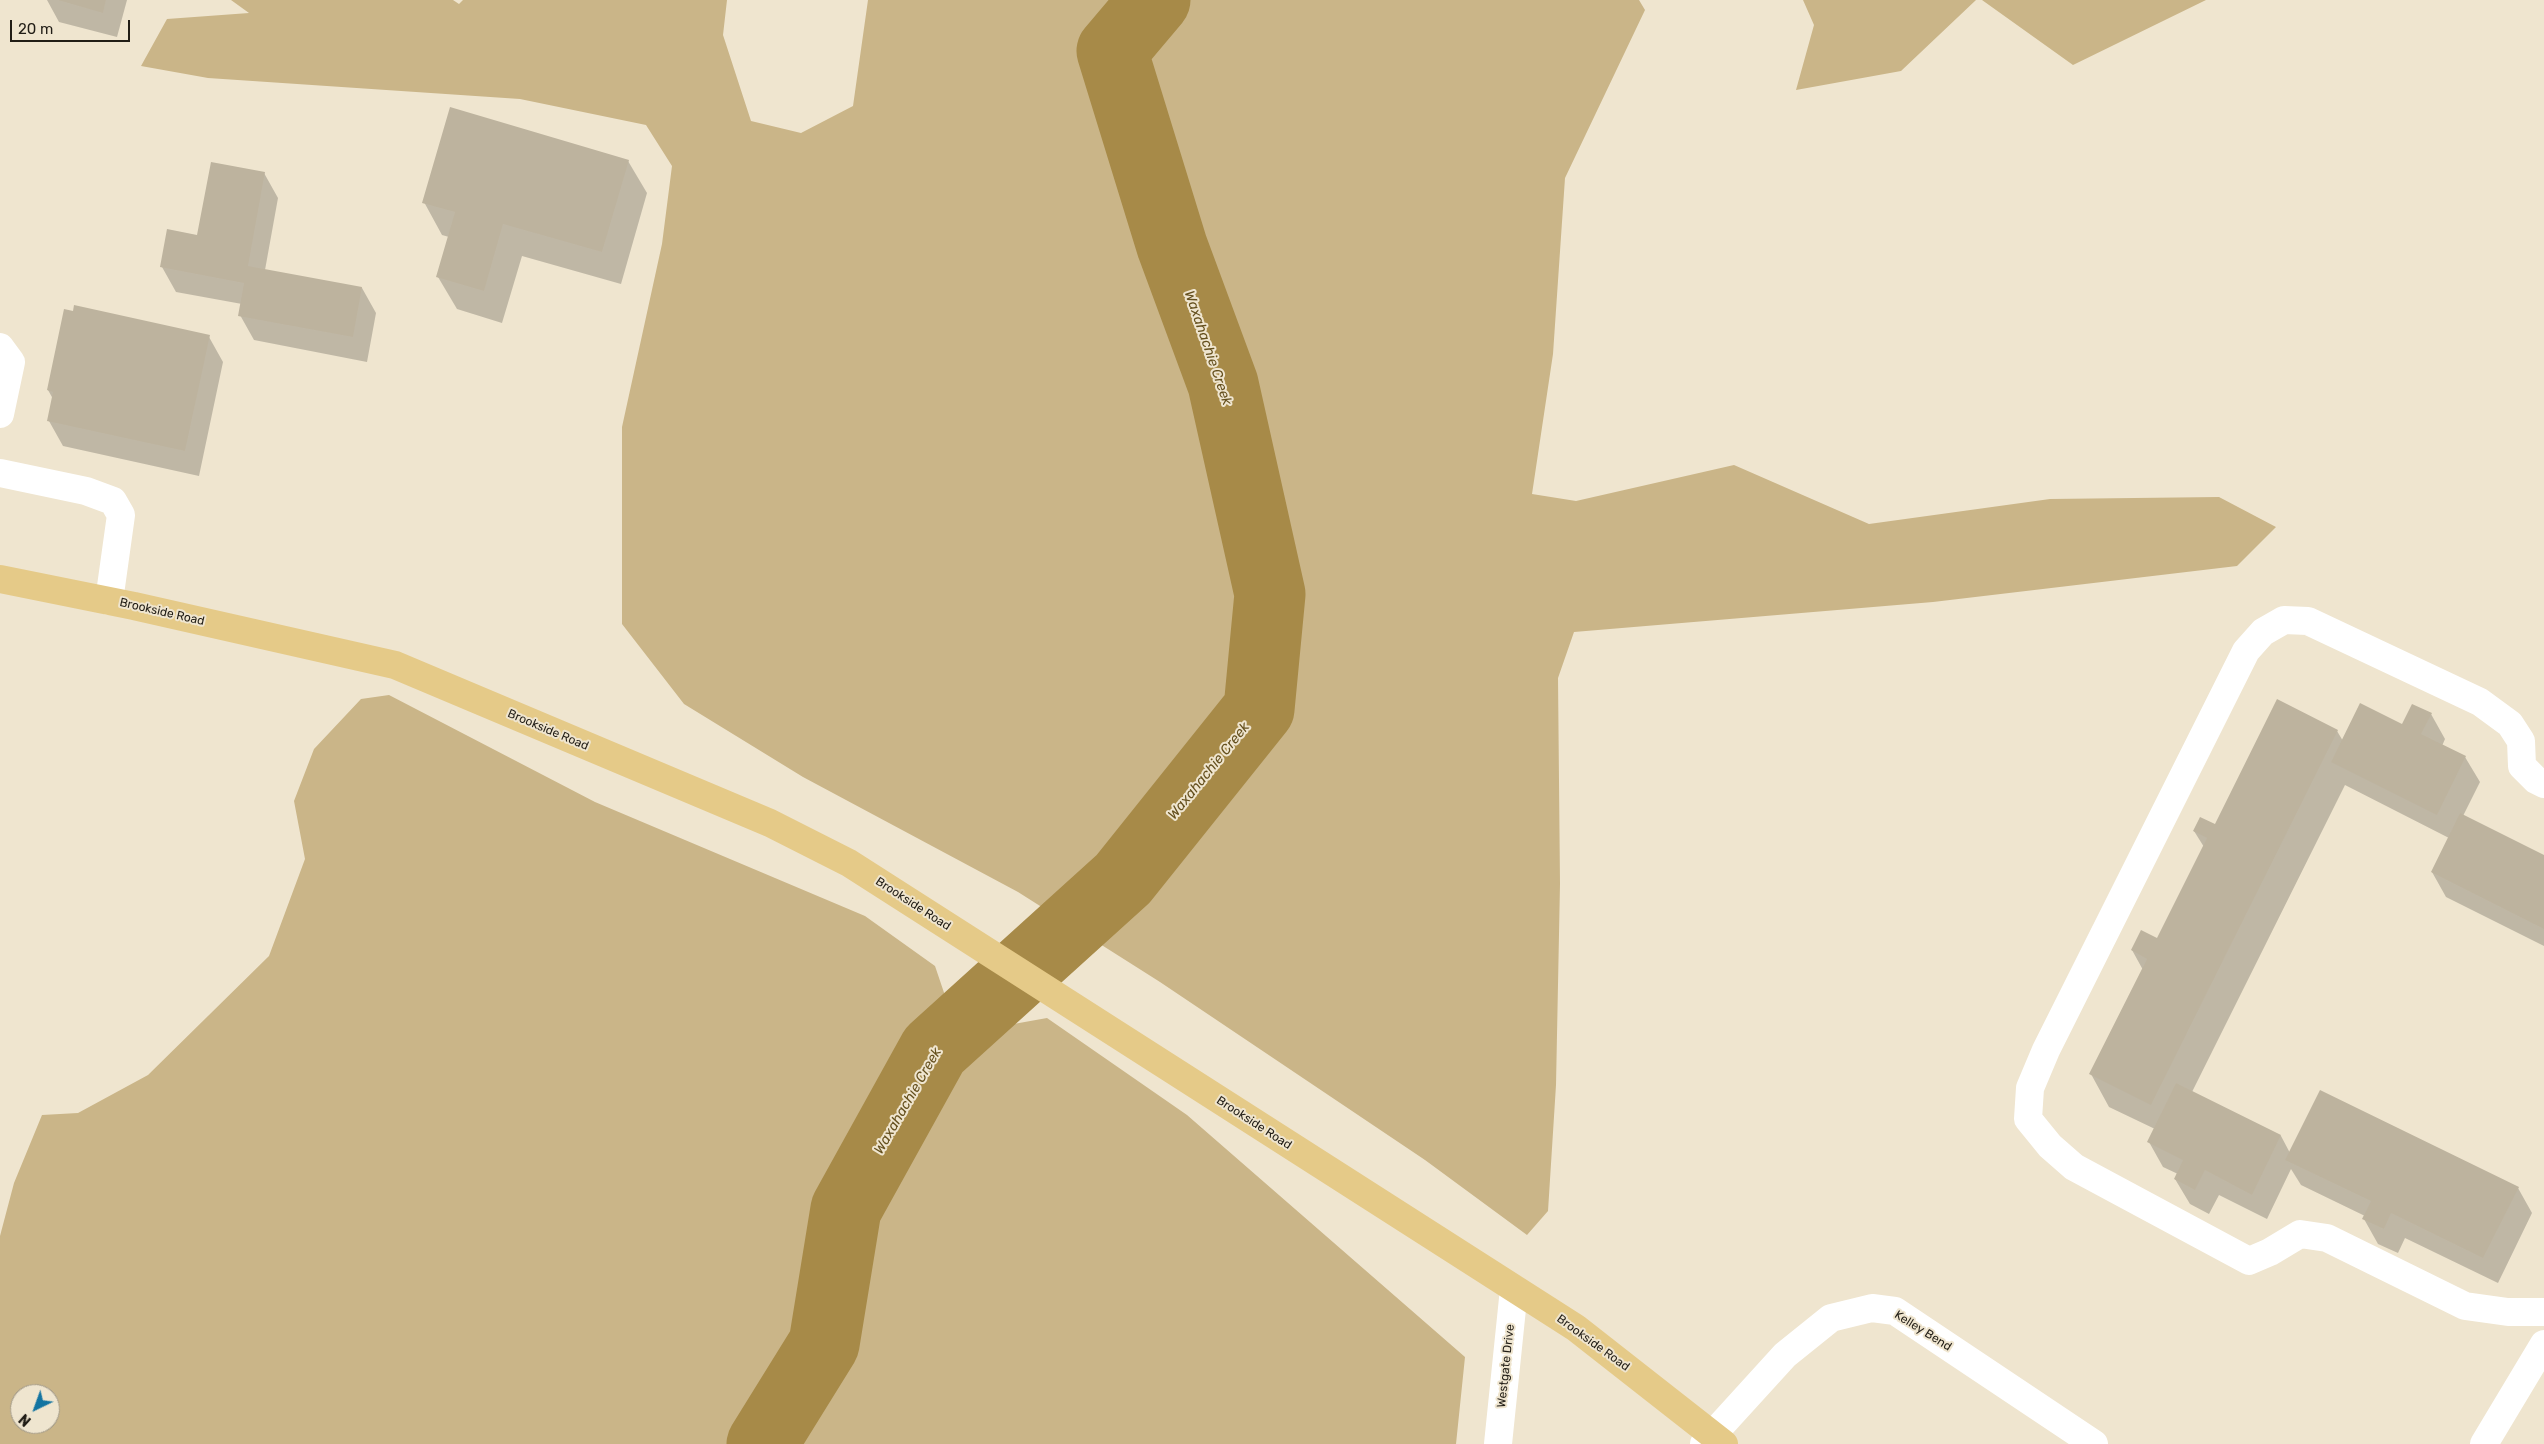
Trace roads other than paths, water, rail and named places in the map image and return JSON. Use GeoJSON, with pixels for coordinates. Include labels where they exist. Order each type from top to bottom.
{"type":"FeatureCollection","features":[{"type":"Feature","properties":{"kind":"main road","name":"Brookside Road"},"geometry":{"type":"LineString","coordinates":[[0,579],[109,601],[395,665],[770,824],[848,863],[1576,1328],[1713,1441]]}},
{"type":"Feature","properties":{"kind":"street"},"geometry":{"type":"LineString","coordinates":[[0,347],[11,362],[0,414]]}},
{"type":"Feature","properties":{"kind":"street"},"geometry":{"type":"LineString","coordinates":[[0,473],[86,491],[113,501],[121,515],[109,601]]}},
{"type":"Feature","properties":{"kind":"street"},"geometry":{"type":"LineString","coordinates":[[2544,784],[2536,780],[2522,766],[2521,741],[2510,724],[2480,702],[2308,621],[2284,620],[2263,632],[2246,651],[2046,1050],[2030,1088],[2028,1118],[2050,1146],[2074,1167],[2249,1261],[2270,1252],[2300,1234],[2327,1238],[2464,1306],[2508,1312],[2544,1312]]}},
{"type":"Feature","properties":{"kind":"street","name":"Westgate Drive"},"geometry":{"type":"LineString","coordinates":[[1498,1444],[1514,1289]]}},
{"type":"Feature","properties":{"kind":"street","name":"Kelley Bend"},"geometry":{"type":"LineString","coordinates":[[1713,1441],[1785,1355],[1831,1318],[1872,1308],[1895,1312],[2094,1444]]}},
{"type":"Feature","properties":{"kind":"street"},"geometry":{"type":"LineString","coordinates":[[2484,1444],[2544,1344]]}},
{"type":"Feature","properties":{"kind":"waterway","name":"Waxahachie Creek"},"geometry":{"type":"LineString","coordinates":[[762,1444],[824,1344],[846,1209],[934,1050],[1123,879],[1259,709],[1270,594],[1223,384],[1172,246],[1112,51],[1155,0]]}}]}
